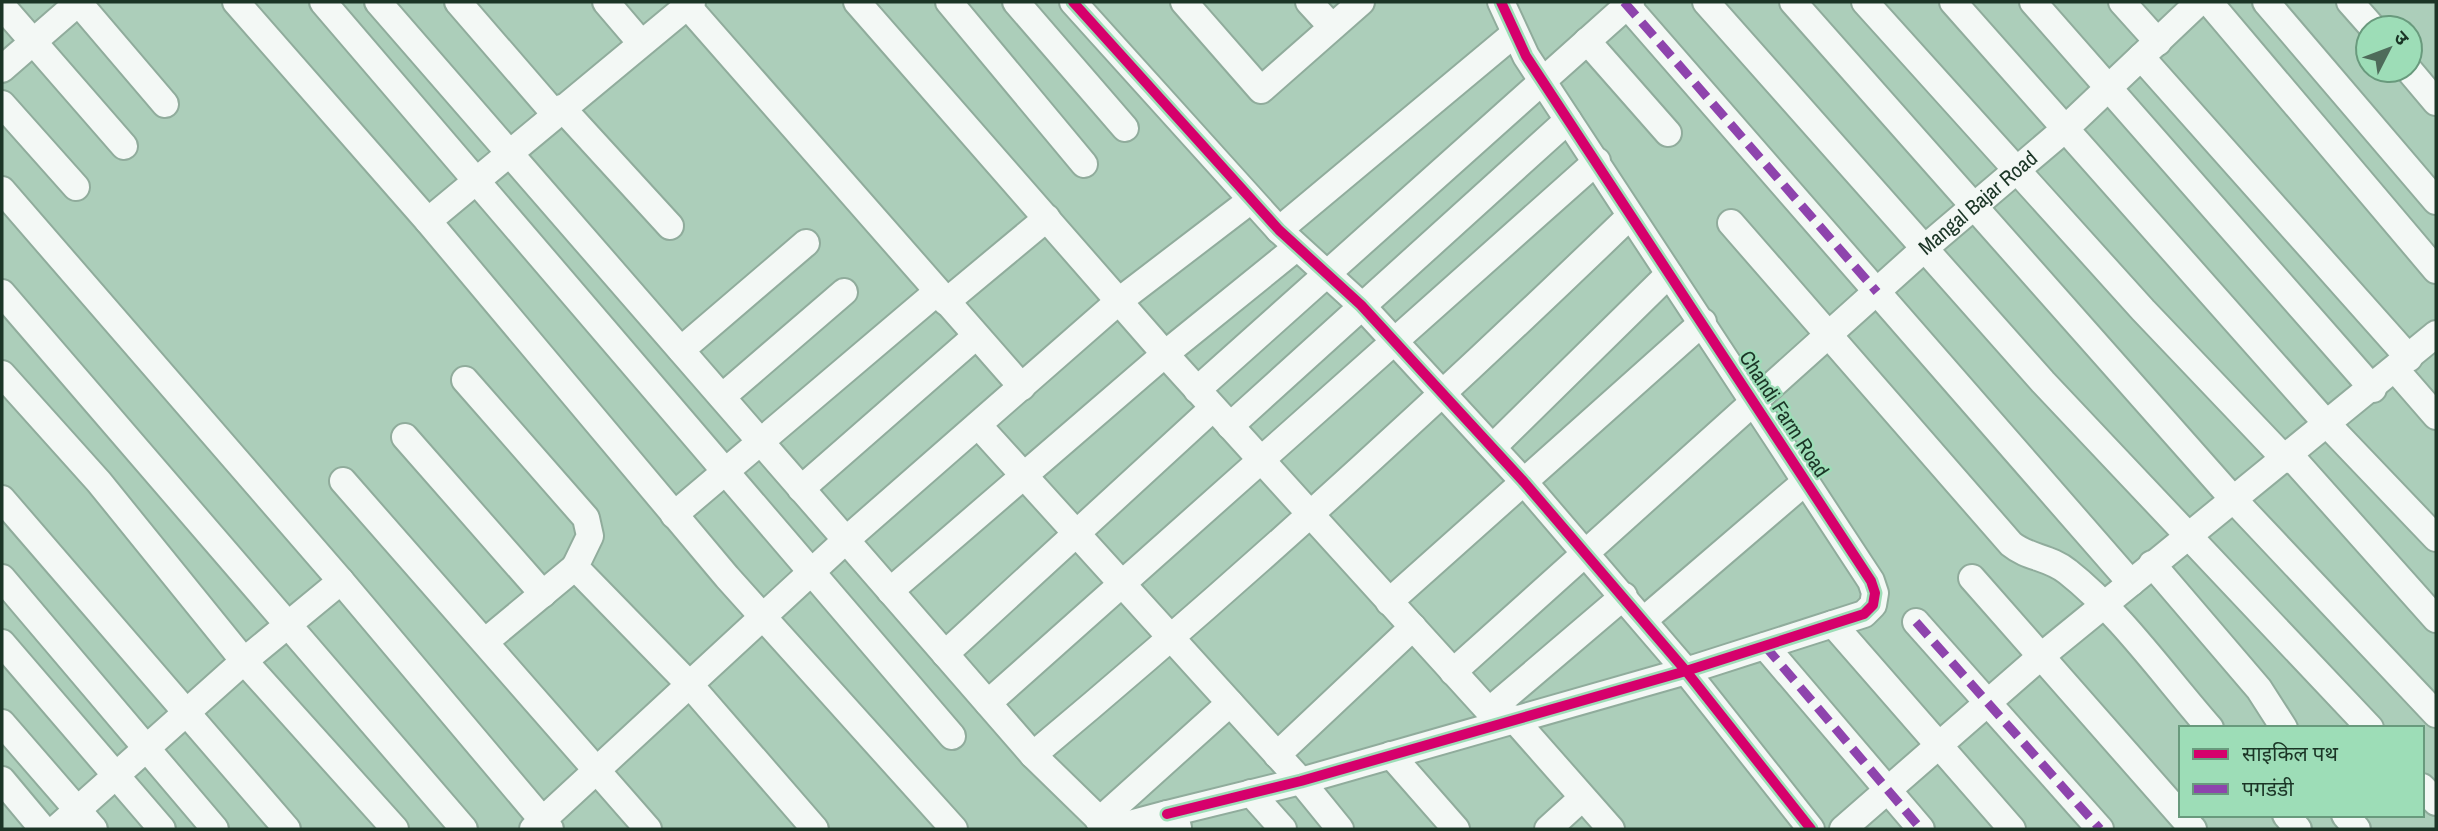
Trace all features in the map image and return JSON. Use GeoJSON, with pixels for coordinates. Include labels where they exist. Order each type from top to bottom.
{"type":"FeatureCollection","features":[{"type":"Feature","properties":{"kind":"street"},"geometry":{"type":"LineString","coordinates":[[2,69],[79,2],[165,104]]}},
{"type":"Feature","properties":{"kind":"street"},"geometry":{"type":"LineString","coordinates":[[236,2],[428,221],[674,515],[954,829]]}},
{"type":"Feature","properties":{"kind":"street"},"geometry":{"type":"LineString","coordinates":[[323,2],[952,736]]}},
{"type":"Feature","properties":{"kind":"street"},"geometry":{"type":"LineString","coordinates":[[378,2],[1033,755],[1107,827],[1230,703]]}},
{"type":"Feature","properties":{"kind":"street"},"geometry":{"type":"LineString","coordinates":[[458,2],[670,226]]}},
{"type":"Feature","properties":{"kind":"street"},"geometry":{"type":"LineString","coordinates":[[606,2],[641,43]]}},
{"type":"Feature","properties":{"kind":"street"},"geometry":{"type":"LineString","coordinates":[[857,2],[1165,354],[1389,602],[1453,672],[1611,829]]}},
{"type":"Feature","properties":{"kind":"street"},"geometry":{"type":"LineString","coordinates":[[949,2],[1084,164]]}},
{"type":"Feature","properties":{"kind":"street"},"geometry":{"type":"LineString","coordinates":[[1016,2],[1125,128]]}},
{"type":"Feature","properties":{"kind":"street"},"geometry":{"type":"LineString","coordinates":[[1073,2],[1251,200],[1288,239],[1361,305],[1586,551],[1686,671],[1811,829]]}},
{"type":"Feature","properties":{"kind":"street"},"geometry":{"type":"LineString","coordinates":[[1184,2],[1261,90],[1361,2]]}},
{"type":"Feature","properties":{"kind":"street"},"geometry":{"type":"LineString","coordinates":[[1309,2],[1332,27]]}},
{"type":"Feature","properties":{"kind":"street","name":"Chandi Farm Road"},"geometry":{"type":"LineString","coordinates":[[1107,827],[1174,822],[1251,793],[1391,755],[1500,717],[1686,671],[1864,614],[1873,605],[1875,593],[1871,581],[1753,403],[1703,322],[1630,216],[1597,161],[1541,80],[1514,34],[1501,2]]}},
{"type":"Feature","properties":{"kind":"street"},"geometry":{"type":"LineString","coordinates":[[1706,2],[2043,382],[2186,536],[2257,605],[2368,726]]}},
{"type":"Feature","properties":{"kind":"street"},"geometry":{"type":"LineString","coordinates":[[1793,2],[2234,500],[2436,714]]}},
{"type":"Feature","properties":{"kind":"street"},"geometry":{"type":"LineString","coordinates":[[1865,2],[2016,171],[2285,459],[2295,461],[2436,619]]}},
{"type":"Feature","properties":{"kind":"street"},"geometry":{"type":"LineString","coordinates":[[1952,2],[2327,424],[2436,538]]}},
{"type":"Feature","properties":{"kind":"street"},"geometry":{"type":"LineString","coordinates":[[2032,2],[2373,389]]}},
{"type":"Feature","properties":{"kind":"street"},"geometry":{"type":"LineString","coordinates":[[2122,2],[2149,50],[2402,364],[2436,416]]}},
{"type":"Feature","properties":{"kind":"street","name":"Mangal Bajar Road"},"geometry":{"type":"LineString","coordinates":[[1453,672],[1973,205],[2109,89],[2199,2]]}},
{"type":"Feature","properties":{"kind":"street"},"geometry":{"type":"LineString","coordinates":[[2209,2],[2436,270]]}},
{"type":"Feature","properties":{"kind":"street"},"geometry":{"type":"LineString","coordinates":[[2266,2],[2436,201]]}},
{"type":"Feature","properties":{"kind":"street"},"geometry":{"type":"LineString","coordinates":[[428,221],[688,3],[1022,387]]}},
{"type":"Feature","properties":{"kind":"street"},"geometry":{"type":"LineString","coordinates":[[945,654],[1213,408],[1325,273],[1628,3],[2131,583]]}},
{"type":"Feature","properties":{"kind":"street"},"geometry":{"type":"LineString","coordinates":[[2,6],[124,146]]}},
{"type":"Feature","properties":{"kind":"street"},"geometry":{"type":"LineString","coordinates":[[890,591],[1165,354],[1514,34]]}},
{"type":"Feature","properties":{"kind":"street"},"geometry":{"type":"LineString","coordinates":[[1587,41],[1668,133]]}},
{"type":"Feature","properties":{"kind":"street"},"geometry":{"type":"LineString","coordinates":[[2421,84],[2436,102]]}},
{"type":"Feature","properties":{"kind":"street"},"geometry":{"type":"LineString","coordinates":[[2,104],[76,187]]}},
{"type":"Feature","properties":{"kind":"street"},"geometry":{"type":"LineString","coordinates":[[1213,408],[1361,305],[1568,120]]}},
{"type":"Feature","properties":{"kind":"street"},"geometry":{"type":"LineString","coordinates":[[988,703],[1597,161]]}},
{"type":"Feature","properties":{"kind":"street"},"geometry":{"type":"LineString","coordinates":[[2,190],[341,581],[542,827],[596,769],[846,540],[1119,301],[1251,200]]}},
{"type":"Feature","properties":{"kind":"street"},"geometry":{"type":"LineString","coordinates":[[1033,755],[1172,639],[1443,396],[1630,216]]}},
{"type":"Feature","properties":{"kind":"street"},"geometry":{"type":"LineString","coordinates":[[674,515],[760,442],[941,297],[1047,218]]}},
{"type":"Feature","properties":{"kind":"street"},"geometry":{"type":"LineString","coordinates":[[1731,223],[2011,544],[2019,551],[2056,563],[2104,606],[2208,726]]}},
{"type":"Feature","properties":{"kind":"street"},"geometry":{"type":"LineString","coordinates":[[681,351],[806,243]]}},
{"type":"Feature","properties":{"kind":"street"},"geometry":{"type":"LineString","coordinates":[[1493,447],[1669,274]]}},
{"type":"Feature","properties":{"kind":"street"},"geometry":{"type":"LineString","coordinates":[[722,397],[844,292]]}},
{"type":"Feature","properties":{"kind":"street"},"geometry":{"type":"LineString","coordinates":[[2,293],[464,829]]}},
{"type":"Feature","properties":{"kind":"street"},"geometry":{"type":"LineString","coordinates":[[1389,602],[1703,322]]}},
{"type":"Feature","properties":{"kind":"street"},"geometry":{"type":"LineString","coordinates":[[1843,829],[2039,658],[2186,536],[2373,389],[2436,334]]}},
{"type":"Feature","properties":{"kind":"street"},"geometry":{"type":"LineString","coordinates":[[801,489],[976,336]]}},
{"type":"Feature","properties":{"kind":"street"},"geometry":{"type":"LineString","coordinates":[[2,374],[99,482],[244,661],[395,829]]}},
{"type":"Feature","properties":{"kind":"street"},"geometry":{"type":"LineString","coordinates":[[465,380],[586,519],[590,536],[575,567],[486,641]]}},
{"type":"Feature","properties":{"kind":"street"},"geometry":{"type":"LineString","coordinates":[[978,425],[1278,755],[1340,829]]}},
{"type":"Feature","properties":{"kind":"street"},"geometry":{"type":"LineString","coordinates":[[405,437],[543,594]]}},
{"type":"Feature","properties":{"kind":"street"},"geometry":{"type":"LineString","coordinates":[[343,481],[648,829]]}},
{"type":"Feature","properties":{"kind":"street"},"geometry":{"type":"LineString","coordinates":[[1644,620],[1805,481]]}},
{"type":"Feature","properties":{"kind":"street"},"geometry":{"type":"LineString","coordinates":[[2,499],[287,829]]}},
{"type":"Feature","properties":{"kind":"street"},"geometry":{"type":"LineString","coordinates":[[2152,564],[2259,689],[2283,726]]}},
{"type":"Feature","properties":{"kind":"street"},"geometry":{"type":"LineString","coordinates":[[575,567],[690,685],[815,829]]}},
{"type":"Feature","properties":{"kind":"street"},"geometry":{"type":"LineString","coordinates":[[2,578],[215,829]]}},
{"type":"Feature","properties":{"kind":"street"},"geometry":{"type":"LineString","coordinates":[[1972,578],[2039,658],[2179,813]]}},
{"type":"Feature","properties":{"kind":"street"},"geometry":{"type":"LineString","coordinates":[[56,829],[86,820],[117,775],[244,661],[341,581]]}},
{"type":"Feature","properties":{"kind":"street"},"geometry":{"type":"LineString","coordinates":[[1500,717],[1624,596]]}},
{"type":"Feature","properties":{"kind":"street"},"geometry":{"type":"LineString","coordinates":[[1916,622],[2100,829]]}},
{"type":"Feature","properties":{"kind":"street"},"geometry":{"type":"LineString","coordinates":[[1833,624],[2012,829]]}},
{"type":"Feature","properties":{"kind":"street"},"geometry":{"type":"LineString","coordinates":[[1278,755],[1413,627]]}},
{"type":"Feature","properties":{"kind":"street"},"geometry":{"type":"LineString","coordinates":[[2,643],[162,829]]}},
{"type":"Feature","properties":{"kind":"street"},"geometry":{"type":"LineString","coordinates":[[1765,646],[1922,829]]}},
{"type":"Feature","properties":{"kind":"street"},"geometry":{"type":"LineString","coordinates":[[2,723],[86,820]]}},
{"type":"Feature","properties":{"kind":"street"},"geometry":{"type":"LineString","coordinates":[[1391,755],[1456,829]]}},
{"type":"Feature","properties":{"kind":"street"},"geometry":{"type":"LineString","coordinates":[[2,780],[43,829]]}},
{"type":"Feature","properties":{"kind":"street"},"geometry":{"type":"LineString","coordinates":[[2424,789],[2436,802]]}},
{"type":"Feature","properties":{"kind":"street"},"geometry":{"type":"LineString","coordinates":[[1251,793],[1283,829]]}},
{"type":"Feature","properties":{"kind":"street"},"geometry":{"type":"LineString","coordinates":[[1548,829],[1582,798]]}},
{"type":"Feature","properties":{"kind":"marked path"},"geometry":{"type":"LineString","coordinates":[[1624,2],[1877,292]]}},
{"type":"Feature","properties":{"kind":"marked path"},"geometry":{"type":"LineString","coordinates":[[1916,622],[2100,829]]}},
{"type":"Feature","properties":{"kind":"marked path"},"geometry":{"type":"LineString","coordinates":[[1765,646],[1921,829]]}},
{"type":"Feature","properties":{"kind":"cycle path"},"geometry":{"type":"LineString","coordinates":[[1073,2],[1279,230],[1361,305],[1524,482],[1686,671],[1811,829]]}},
{"type":"Feature","properties":{"kind":"cycle path"},"geometry":{"type":"LineString","coordinates":[[1167,814],[1301,781],[1686,671],[1864,614],[1873,605],[1875,593],[1871,581],[1526,56],[1501,2]]}}]}
